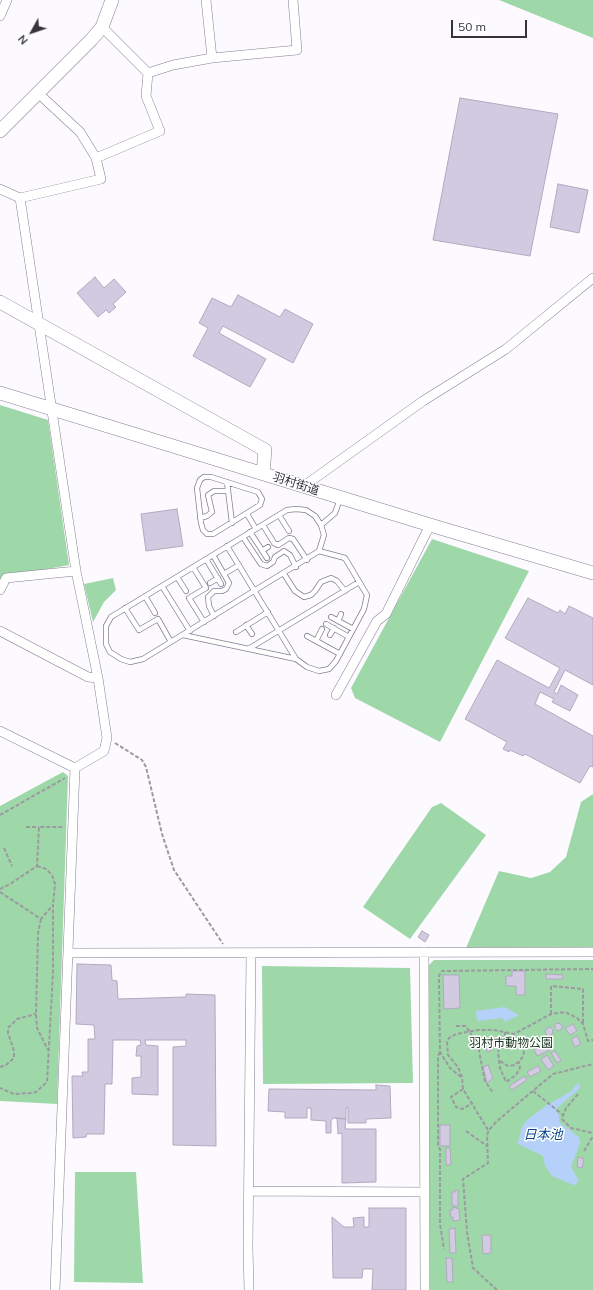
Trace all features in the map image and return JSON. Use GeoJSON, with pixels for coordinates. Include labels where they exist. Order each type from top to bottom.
{"type":"FeatureCollection","features":[{"type":"Feature","properties":{"kind":"main road"},"geometry":{"type":"LineString","coordinates":[[0,131],[102,27],[112,0]]}},
{"type":"Feature","properties":{"kind":"main road"},"geometry":{"type":"LineString","coordinates":[[0,302],[265,450],[263,473]]}},
{"type":"Feature","properties":{"kind":"main road","name":"羽村街道"},"geometry":{"type":"LineString","coordinates":[[0,393],[340,498],[593,573]]}},
{"type":"Feature","properties":{"kind":"street"},"geometry":{"type":"LineString","coordinates":[[0,16],[7,0]]}},
{"type":"Feature","properties":{"kind":"street"},"geometry":{"type":"LineString","coordinates":[[206,0],[212,58]]}},
{"type":"Feature","properties":{"kind":"street"},"geometry":{"type":"LineString","coordinates":[[148,73],[173,65],[212,58],[297,50],[293,0]]}},
{"type":"Feature","properties":{"kind":"street"},"geometry":{"type":"LineString","coordinates":[[96,158],[160,132],[146,96],[148,73],[102,27]]}},
{"type":"Feature","properties":{"kind":"street"},"geometry":{"type":"LineString","coordinates":[[0,189],[20,198],[101,179],[96,158],[80,132],[38,92]]}},
{"type":"Feature","properties":{"kind":"street"},"geometry":{"type":"LineString","coordinates":[[20,198],[50,408],[76,571],[98,678],[107,738],[104,751],[75,770]]}},
{"type":"Feature","properties":{"kind":"street"},"geometry":{"type":"LineString","coordinates":[[304,486],[423,402],[506,349],[593,278]]}},
{"type":"Feature","properties":{"kind":"street"},"geometry":{"type":"LineString","coordinates":[[336,695],[377,621],[386,614],[430,525]]}},
{"type":"Feature","properties":{"kind":"street"},"geometry":{"type":"LineString","coordinates":[[0,590],[6,578],[76,571]]}},
{"type":"Feature","properties":{"kind":"street"},"geometry":{"type":"LineString","coordinates":[[0,632],[88,677],[98,678]]}},
{"type":"Feature","properties":{"kind":"street"},"geometry":{"type":"LineString","coordinates":[[0,731],[75,770]]}},
{"type":"Feature","properties":{"kind":"street"},"geometry":{"type":"LineString","coordinates":[[55,1290],[75,770]]}},
{"type":"Feature","properties":{"kind":"street"},"geometry":{"type":"LineString","coordinates":[[424,952],[425,1290]]}},
{"type":"Feature","properties":{"kind":"street"},"geometry":{"type":"LineString","coordinates":[[69,953],[252,954],[593,952]]}},
{"type":"Feature","properties":{"kind":"street"},"geometry":{"type":"LineString","coordinates":[[249,1290],[248,1247],[250,1191],[252,954]]}},
{"type":"Feature","properties":{"kind":"street"},"geometry":{"type":"LineString","coordinates":[[250,1191],[424,1192]]}},
{"type":"Feature","properties":{"kind":"lane"},"geometry":{"type":"LineString","coordinates":[[204,477],[211,477],[227,482],[258,492],[262,499],[260,505],[213,534],[207,534],[202,530],[200,518],[197,488],[200,480],[204,477]]}},
{"type":"Feature","properties":{"kind":"lane"},"geometry":{"type":"LineString","coordinates":[[227,482],[232,523]]}},
{"type":"Feature","properties":{"kind":"lane"},"geometry":{"type":"LineString","coordinates":[[200,518],[212,512],[208,494],[228,491]]}},
{"type":"Feature","properties":{"kind":"lane"},"geometry":{"type":"LineString","coordinates":[[321,525],[335,513],[340,498]]}},
{"type":"Feature","properties":{"kind":"lane"},"geometry":{"type":"LineString","coordinates":[[287,510],[306,510],[315,516],[321,525],[324,535],[319,551],[307,560],[190,631],[143,659],[130,662],[121,659],[110,652],[106,644],[106,626],[111,617],[250,532],[287,510]]}},
{"type":"Feature","properties":{"kind":"lane"},"geometry":{"type":"LineString","coordinates":[[247,514],[256,529]]}},
{"type":"Feature","properties":{"kind":"lane"},"geometry":{"type":"LineString","coordinates":[[279,515],[289,531]]}},
{"type":"Feature","properties":{"kind":"lane"},"geometry":{"type":"LineString","coordinates":[[263,525],[274,543],[278,545],[289,538],[293,539],[307,560]]}},
{"type":"Feature","properties":{"kind":"lane"},"geometry":{"type":"LineString","coordinates":[[250,532],[266,558]]}},
{"type":"Feature","properties":{"kind":"lane"},"geometry":{"type":"LineString","coordinates":[[243,537],[261,564],[267,566],[273,562],[275,557],[284,551],[290,555],[296,566]]}},
{"type":"Feature","properties":{"kind":"lane"},"geometry":{"type":"LineString","coordinates":[[228,546],[296,659]]}},
{"type":"Feature","properties":{"kind":"lane"},"geometry":{"type":"LineString","coordinates":[[262,551],[268,547]]}},
{"type":"Feature","properties":{"kind":"lane"},"geometry":{"type":"LineString","coordinates":[[183,635],[250,648],[296,659],[307,667],[319,671],[329,669],[340,654],[364,609],[366,595],[345,558],[319,551]]}},
{"type":"Feature","properties":{"kind":"lane"},"geometry":{"type":"LineString","coordinates":[[213,555],[228,580],[228,587],[222,591],[210,593],[207,600],[214,616]]}},
{"type":"Feature","properties":{"kind":"lane"},"geometry":{"type":"LineString","coordinates":[[206,559],[221,584]]}},
{"type":"Feature","properties":{"kind":"lane"},"geometry":{"type":"LineString","coordinates":[[224,574],[240,565]]}},
{"type":"Feature","properties":{"kind":"lane"},"geometry":{"type":"LineString","coordinates":[[193,567],[206,588],[189,598],[204,622]]}},
{"type":"Feature","properties":{"kind":"lane"},"geometry":{"type":"LineString","coordinates":[[284,574],[295,591],[304,597],[311,595],[321,582],[331,578],[337,581],[345,591]]}},
{"type":"Feature","properties":{"kind":"lane"},"geometry":{"type":"LineString","coordinates":[[177,577],[186,591]]}},
{"type":"Feature","properties":{"kind":"lane"},"geometry":{"type":"LineString","coordinates":[[210,583],[218,578]]}},
{"type":"Feature","properties":{"kind":"lane"},"geometry":{"type":"LineString","coordinates":[[250,648],[359,582]]}},
{"type":"Feature","properties":{"kind":"lane"},"geometry":{"type":"LineString","coordinates":[[162,586],[190,631]]}},
{"type":"Feature","properties":{"kind":"lane"},"geometry":{"type":"LineString","coordinates":[[145,596],[155,613]]}},
{"type":"Feature","properties":{"kind":"lane"},"geometry":{"type":"LineString","coordinates":[[125,608],[139,630],[158,619],[171,642]]}},
{"type":"Feature","properties":{"kind":"lane"},"geometry":{"type":"LineString","coordinates":[[236,632],[268,612]]}},
{"type":"Feature","properties":{"kind":"lane"},"geometry":{"type":"LineString","coordinates":[[338,620],[342,614]]}},
{"type":"Feature","properties":{"kind":"lane"},"geometry":{"type":"LineString","coordinates":[[331,617],[353,629]]}},
{"type":"Feature","properties":{"kind":"lane"},"geometry":{"type":"LineString","coordinates":[[326,624],[349,637]]}},
{"type":"Feature","properties":{"kind":"lane"},"geometry":{"type":"LineString","coordinates":[[246,625],[252,634]]}},
{"type":"Feature","properties":{"kind":"lane"},"geometry":{"type":"LineString","coordinates":[[330,635],[334,628]]}},
{"type":"Feature","properties":{"kind":"lane"},"geometry":{"type":"LineString","coordinates":[[316,640],[322,629]]}},
{"type":"Feature","properties":{"kind":"lane"},"geometry":{"type":"LineString","coordinates":[[307,636],[340,654]]}},
{"type":"Feature","properties":{"kind":"path"},"geometry":{"type":"LineString","coordinates":[[114,742],[142,760],[146,767],[162,834],[174,870],[224,945]]}},
{"type":"Feature","properties":{"kind":"path"},"geometry":{"type":"LineString","coordinates":[[0,815],[75,770]]}},
{"type":"Feature","properties":{"kind":"path"},"geometry":{"type":"LineString","coordinates":[[37,866],[39,826]]}},
{"type":"Feature","properties":{"kind":"path"},"geometry":{"type":"LineString","coordinates":[[26,827],[73,827]]}},
{"type":"Feature","properties":{"kind":"path"},"geometry":{"type":"LineString","coordinates":[[4,848],[12,866]]}},
{"type":"Feature","properties":{"kind":"path"},"geometry":{"type":"LineString","coordinates":[[0,889],[37,866]]}},
{"type":"Feature","properties":{"kind":"path"},"geometry":{"type":"LineString","coordinates":[[0,1088],[18,1095],[36,1092],[47,1082],[55,884],[52,875],[46,869],[37,866]]}},
{"type":"Feature","properties":{"kind":"path"},"geometry":{"type":"LineString","coordinates":[[0,892],[41,919]]}},
{"type":"Feature","properties":{"kind":"path"},"geometry":{"type":"LineString","coordinates":[[49,1051],[37,1028],[38,933],[41,919],[54,905]]}},
{"type":"Feature","properties":{"kind":"path"},"geometry":{"type":"LineString","coordinates":[[444,1249],[440,1224],[440,1149],[438,1146],[438,1056],[440,1052],[439,976],[442,971],[593,969]]}},
{"type":"Feature","properties":{"kind":"path"},"geometry":{"type":"LineString","coordinates":[[551,1014],[551,986],[583,989],[583,1024],[588,1040],[593,1040]]}},
{"type":"Feature","properties":{"kind":"path"},"geometry":{"type":"LineString","coordinates":[[497,1290],[473,1268],[467,1232],[463,1179],[488,1163],[487,1146],[489,1130],[463,1089],[462,1077],[458,1067],[448,1055],[447,1042],[452,1036],[494,1030],[514,1034],[551,1014],[565,1012],[572,1014],[583,1024]]}},
{"type":"Feature","properties":{"kind":"path"},"geometry":{"type":"LineString","coordinates":[[0,1067],[6,1065],[14,1058],[14,1051],[8,1033],[8,1028],[17,1019],[36,1014]]}},
{"type":"Feature","properties":{"kind":"path"},"geometry":{"type":"LineString","coordinates":[[456,1026],[466,1026],[478,1046],[485,1081],[493,1093]]}},
{"type":"Feature","properties":{"kind":"path"},"geometry":{"type":"LineString","coordinates":[[505,1032],[505,1040],[499,1048],[500,1068],[506,1082],[516,1075],[520,1068],[519,1062],[524,1053],[521,1045],[510,1039],[505,1040]]}},
{"type":"Feature","properties":{"kind":"path"},"geometry":{"type":"LineString","coordinates":[[440,1052],[450,1068],[462,1077]]}},
{"type":"Feature","properties":{"kind":"path"},"geometry":{"type":"LineString","coordinates":[[500,1061],[508,1066],[519,1062]]}},
{"type":"Feature","properties":{"kind":"path"},"geometry":{"type":"LineString","coordinates":[[489,1130],[553,1074],[593,1064]]}},
{"type":"Feature","properties":{"kind":"path"},"geometry":{"type":"LineString","coordinates":[[463,1089],[451,1097],[456,1107],[462,1109],[473,1103]]}},
{"type":"Feature","properties":{"kind":"path"},"geometry":{"type":"LineString","coordinates":[[533,1091],[562,1115],[562,1119],[567,1126],[593,1133]]}},
{"type":"Feature","properties":{"kind":"path"},"geometry":{"type":"LineString","coordinates":[[562,1115],[578,1094]]}},
{"type":"Feature","properties":{"kind":"path"},"geometry":{"type":"LineString","coordinates":[[466,1131],[487,1146]]}},
{"type":"Feature","properties":{"kind":"path"},"geometry":{"type":"LineString","coordinates":[[584,1151],[593,1136]]}},
{"type":"Feature","properties":{"kind":"green space"},"geometry":{"type":"Polygon","coordinates":[[[499,0],[593,0],[593,38],[499,0]]]}},
{"type":"Feature","properties":{"kind":"green space"},"geometry":{"type":"Polygon","coordinates":[[[0,405],[48,420],[69,565],[5,577],[0,585],[0,405]]]}},
{"type":"Feature","properties":{"kind":"green space"},"geometry":{"type":"Polygon","coordinates":[[[432,539],[529,571],[440,742],[355,698],[351,688],[432,539]]]}},
{"type":"Feature","properties":{"kind":"green space"},"geometry":{"type":"Polygon","coordinates":[[[113,578],[116,590],[104,602],[93,622],[84,584],[113,578]]]}},
{"type":"Feature","properties":{"kind":"green space"},"geometry":{"type":"Polygon","coordinates":[[[63,772],[68,776],[57,1104],[0,1101],[0,806],[63,772]]]}},
{"type":"Feature","properties":{"kind":"green space"},"geometry":{"type":"Polygon","coordinates":[[[593,794],[593,948],[466,948],[499,871],[531,878],[550,872],[566,857],[581,802],[593,794]]]}},
{"type":"Feature","properties":{"kind":"green space"},"geometry":{"type":"Polygon","coordinates":[[[441,803],[486,835],[410,939],[363,907],[432,807],[441,803]]]}},
{"type":"Feature","properties":{"kind":"green space","name":"羽村市動物公園"},"geometry":{"type":"Polygon","coordinates":[[[434,960],[593,960],[593,1290],[430,1290],[429,965],[434,960]]]}},
{"type":"Feature","properties":{"kind":"green space"},"geometry":{"type":"Polygon","coordinates":[[[262,966],[410,968],[413,1083],[263,1084],[262,966]]]}},
{"type":"Feature","properties":{"kind":"green space"},"geometry":{"type":"Polygon","coordinates":[[[75,1172],[136,1172],[143,1283],[74,1282],[75,1172]]]}},
{"type":"Feature","properties":{"kind":"water"},"geometry":{"type":"Polygon","coordinates":[[[505,1007],[519,1015],[505,1022],[502,1018],[477,1021],[476,1011],[505,1007]]]}},
{"type":"Feature","properties":{"kind":"water","name":"日本池"},"geometry":{"type":"Polygon","coordinates":[[[579,1084],[580,1088],[555,1110],[559,1115],[559,1122],[579,1137],[580,1143],[571,1167],[579,1181],[575,1185],[552,1176],[545,1166],[543,1156],[518,1144],[518,1142],[522,1127],[527,1120],[547,1105],[572,1091],[575,1085],[579,1084]]]}},
{"type":"Feature","properties":{"kind":"building"},"geometry":{"type":"Polygon","coordinates":[[[460,98],[558,114],[530,256],[433,240],[460,98]]]}},
{"type":"Feature","properties":{"kind":"building"},"geometry":{"type":"Polygon","coordinates":[[[558,184],[588,190],[579,233],[550,227],[558,184]]]}},
{"type":"Feature","properties":{"kind":"building"},"geometry":{"type":"Polygon","coordinates":[[[95,277],[104,288],[114,279],[126,292],[113,304],[116,307],[109,313],[106,310],[98,317],[77,293],[95,277]]]}},
{"type":"Feature","properties":{"kind":"building"},"geometry":{"type":"Polygon","coordinates":[[[238,295],[280,317],[285,309],[313,324],[293,363],[223,326],[219,333],[266,359],[250,387],[193,356],[208,328],[199,323],[212,298],[231,307],[238,295]]]}},
{"type":"Feature","properties":{"kind":"building"},"geometry":{"type":"Polygon","coordinates":[[[177,509],[183,546],[146,551],[141,514],[177,509]]]}},
{"type":"Feature","properties":{"kind":"building"},"geometry":{"type":"Polygon","coordinates":[[[528,598],[558,613],[560,610],[565,614],[569,606],[593,618],[593,685],[565,670],[554,692],[557,694],[561,685],[578,695],[570,711],[552,702],[554,699],[540,692],[535,704],[593,736],[593,767],[590,766],[580,783],[525,754],[523,756],[510,750],[509,752],[503,749],[507,742],[465,719],[497,660],[549,688],[560,668],[505,638],[528,598]]]}},
{"type":"Feature","properties":{"kind":"building"},"geometry":{"type":"Polygon","coordinates":[[[422,931],[429,935],[425,942],[418,937],[422,931]]]}},
{"type":"Feature","properties":{"kind":"building"},"geometry":{"type":"Polygon","coordinates":[[[77,964],[111,965],[112,980],[117,981],[118,999],[186,997],[186,994],[215,995],[216,1146],[173,1145],[173,1047],[186,1046],[186,1040],[145,1040],[146,1045],[158,1046],[158,1095],[132,1094],[132,1078],[141,1077],[141,1056],[136,1056],[137,1046],[141,1045],[140,1040],[113,1040],[112,1084],[105,1084],[104,1134],[87,1134],[86,1137],[73,1138],[72,1076],[83,1076],[82,1072],[88,1072],[88,1039],[95,1039],[94,1025],[76,1024],[77,964]]]}},
{"type":"Feature","properties":{"kind":"building"},"geometry":{"type":"Polygon","coordinates":[[[512,971],[525,971],[525,995],[516,995],[516,986],[506,986],[506,976],[512,976],[512,971]]]}},
{"type":"Feature","properties":{"kind":"building"},"geometry":{"type":"Polygon","coordinates":[[[546,974],[563,975],[563,979],[546,979],[546,974]]]}},
{"type":"Feature","properties":{"kind":"building"},"geometry":{"type":"Polygon","coordinates":[[[443,975],[459,975],[460,1008],[444,1009],[443,975]]]}},
{"type":"Feature","properties":{"kind":"building"},"geometry":{"type":"Polygon","coordinates":[[[559,1023],[562,1025],[562,1029],[558,1031],[555,1028],[555,1024],[559,1023]]]}},
{"type":"Feature","properties":{"kind":"building"},"geometry":{"type":"Polygon","coordinates":[[[573,1024],[577,1031],[570,1035],[565,1028],[573,1024]]]}},
{"type":"Feature","properties":{"kind":"building"},"geometry":{"type":"Polygon","coordinates":[[[550,1027],[553,1030],[552,1034],[549,1036],[545,1033],[546,1029],[550,1027]]]}},
{"type":"Feature","properties":{"kind":"building"},"geometry":{"type":"Polygon","coordinates":[[[577,1036],[581,1044],[575,1047],[571,1039],[577,1036]]]}},
{"type":"Feature","properties":{"kind":"building"},"geometry":{"type":"Polygon","coordinates":[[[492,1039],[494,1046],[490,1047],[491,1051],[487,1052],[484,1041],[492,1039]]]}},
{"type":"Feature","properties":{"kind":"building"},"geometry":{"type":"Polygon","coordinates":[[[549,1043],[552,1049],[537,1056],[534,1049],[549,1043]]]}},
{"type":"Feature","properties":{"kind":"building"},"geometry":{"type":"Polygon","coordinates":[[[555,1051],[561,1060],[557,1063],[551,1053],[555,1051]]]}},
{"type":"Feature","properties":{"kind":"building"},"geometry":{"type":"Polygon","coordinates":[[[547,1055],[554,1066],[548,1070],[541,1059],[547,1055]]]}},
{"type":"Feature","properties":{"kind":"building"},"geometry":{"type":"Polygon","coordinates":[[[488,1065],[493,1078],[487,1083],[483,1067],[488,1065]]]}},
{"type":"Feature","properties":{"kind":"building"},"geometry":{"type":"Polygon","coordinates":[[[538,1066],[541,1071],[530,1077],[527,1072],[538,1066]]]}},
{"type":"Feature","properties":{"kind":"building"},"geometry":{"type":"Polygon","coordinates":[[[525,1076],[527,1080],[512,1090],[509,1086],[525,1076]]]}},
{"type":"Feature","properties":{"kind":"building"},"geometry":{"type":"Polygon","coordinates":[[[376,1085],[390,1086],[391,1118],[366,1119],[366,1123],[348,1123],[348,1107],[346,1108],[346,1119],[333,1118],[331,1121],[331,1133],[326,1133],[326,1121],[311,1120],[311,1108],[307,1108],[307,1118],[285,1118],[285,1112],[268,1111],[269,1089],[376,1090],[376,1085]]]}},
{"type":"Feature","properties":{"kind":"building"},"geometry":{"type":"Polygon","coordinates":[[[337,1118],[346,1119],[345,1129],[376,1129],[376,1182],[342,1183],[342,1133],[338,1134],[337,1118]]]}},
{"type":"Feature","properties":{"kind":"building"},"geometry":{"type":"Polygon","coordinates":[[[440,1125],[450,1125],[450,1146],[440,1146],[440,1125]]]}},
{"type":"Feature","properties":{"kind":"building"},"geometry":{"type":"Polygon","coordinates":[[[446,1148],[450,1148],[451,1165],[446,1165],[446,1148]]]}},
{"type":"Feature","properties":{"kind":"building"},"geometry":{"type":"Polygon","coordinates":[[[578,1157],[584,1159],[582,1168],[577,1167],[578,1157]]]}},
{"type":"Feature","properties":{"kind":"building"},"geometry":{"type":"Polygon","coordinates":[[[455,1190],[458,1190],[458,1207],[452,1205],[452,1192],[455,1192],[455,1190]]]}},
{"type":"Feature","properties":{"kind":"building"},"geometry":{"type":"Polygon","coordinates":[[[453,1207],[459,1209],[460,1220],[453,1221],[450,1210],[453,1210],[453,1207]]]}},
{"type":"Feature","properties":{"kind":"building"},"geometry":{"type":"Polygon","coordinates":[[[369,1208],[406,1208],[406,1290],[372,1290],[373,1269],[363,1269],[362,1278],[333,1278],[332,1217],[344,1227],[354,1227],[353,1218],[364,1217],[364,1227],[369,1227],[369,1208]]]}},
{"type":"Feature","properties":{"kind":"building"},"geometry":{"type":"Polygon","coordinates":[[[455,1228],[456,1253],[450,1253],[449,1229],[455,1228]]]}},
{"type":"Feature","properties":{"kind":"building"},"geometry":{"type":"Polygon","coordinates":[[[482,1235],[491,1235],[491,1253],[483,1254],[482,1235]]]}},
{"type":"Feature","properties":{"kind":"building"},"geometry":{"type":"Polygon","coordinates":[[[446,1258],[452,1258],[453,1282],[447,1282],[446,1258]]]}}]}
